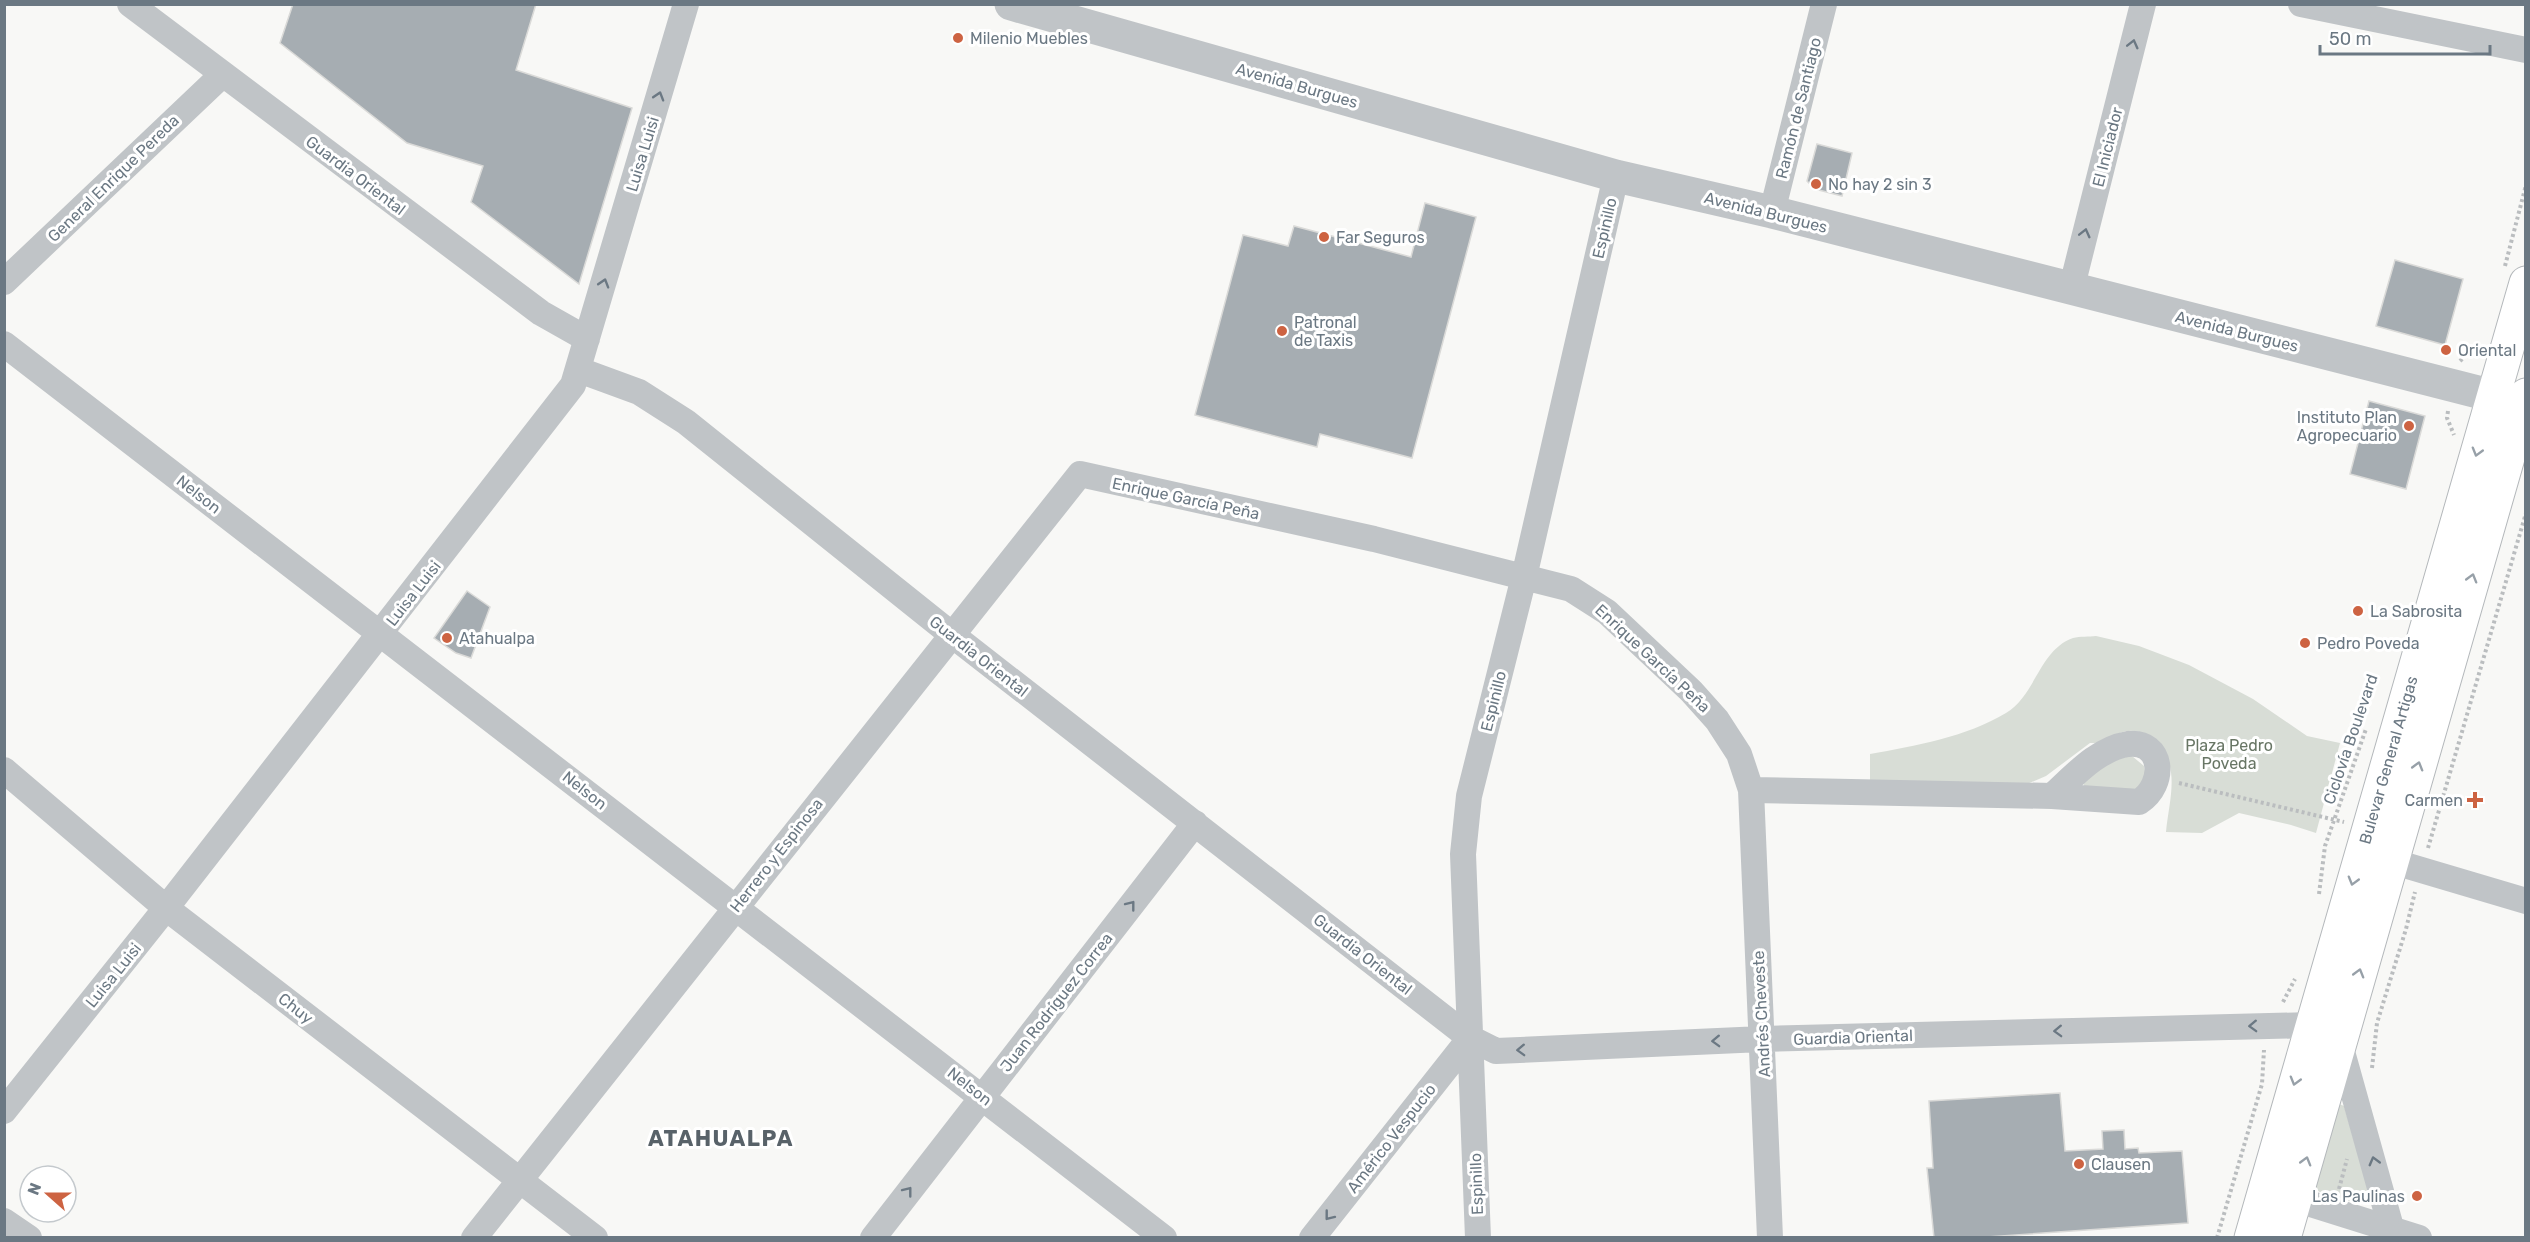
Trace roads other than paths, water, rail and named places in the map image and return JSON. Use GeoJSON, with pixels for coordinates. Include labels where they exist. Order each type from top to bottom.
{"type":"FeatureCollection","features":[{"type":"Feature","properties":{"kind":"main road","name":"Bulevar General Artigas"},"geometry":{"type":"LineString","coordinates":[[2284,1238],[2391,861],[2517,399],[2514,279]]}},
{"type":"Feature","properties":{"kind":"main road","name":"Bulevar General Artigas"},"geometry":{"type":"LineString","coordinates":[[2251,1238],[2368,829],[2517,399]]}},
{"type":"Feature","properties":{"kind":"street","name":"Guardia Oriental"},"geometry":{"type":"LineString","coordinates":[[130,4],[541,313],[587,339]]}},
{"type":"Feature","properties":{"kind":"street","name":"Luisa Luisi"},"geometry":{"type":"LineString","coordinates":[[4,1111],[381,634],[573,385],[686,4]]}},
{"type":"Feature","properties":{"kind":"street","name":"Avenida Burgues"},"geometry":{"type":"LineString","coordinates":[[1011,4],[1616,176],[1772,212],[2071,290],[2517,399]]}},
{"type":"Feature","properties":{"kind":"street","name":"Ramón de Santiago"},"geometry":{"type":"LineString","coordinates":[[1772,212],[1824,4]]}},
{"type":"Feature","properties":{"kind":"street","name":"El Iniciador"},"geometry":{"type":"LineString","coordinates":[[2071,290],[2143,4]]}},
{"type":"Feature","properties":{"kind":"street"},"geometry":{"type":"LineString","coordinates":[[2301,4],[2526,50]]}},
{"type":"Feature","properties":{"kind":"street","name":"General Enrique Pereda"},"geometry":{"type":"LineString","coordinates":[[4,282],[222,75]]}},
{"type":"Feature","properties":{"kind":"street","name":"Espinillo"},"geometry":{"type":"LineString","coordinates":[[1479,1238],[1462,854],[1464,828],[1469,796],[1524,577],[1616,176]]}},
{"type":"Feature","properties":{"kind":"street","name":"Nelson"},"geometry":{"type":"LineString","coordinates":[[4,344],[1164,1238]]}},
{"type":"Feature","properties":{"kind":"street","name":"Guardia Oriental"},"geometry":{"type":"LineString","coordinates":[[579,370],[639,392],[686,422],[951,634],[1470,1038],[1496,1051],[1762,1039],[2311,1025]]}},
{"type":"Feature","properties":{"kind":"street","name":"Enrique García Peña"},"geometry":{"type":"LineString","coordinates":[[1080,474],[1374,539],[1571,589],[1596,603],[1616,620],[1717,720],[1739,754],[1751,790]]}},
{"type":"Feature","properties":{"kind":"street","name":"Herrero y Espinosa"},"geometry":{"type":"LineString","coordinates":[[474,1238],[1080,474]]}},
{"type":"Feature","properties":{"kind":"street"},"geometry":{"type":"LineString","coordinates":[[1751,790],[2052,796],[2139,802],[2148,796],[2158,778],[2156,761],[2150,751],[2130,744],[2109,750],[2091,761],[2052,796]]}},
{"type":"Feature","properties":{"kind":"street","name":"Chuy"},"geometry":{"type":"LineString","coordinates":[[4,770],[166,908],[595,1238]]}},
{"type":"Feature","properties":{"kind":"street","name":"Andrés Cheveste"},"geometry":{"type":"LineString","coordinates":[[1751,790],[1770,1238]]}},
{"type":"Feature","properties":{"kind":"street","name":"Juan Rodríguez Correa"},"geometry":{"type":"LineString","coordinates":[[873,1238],[1195,823]]}},
{"type":"Feature","properties":{"kind":"street"},"geometry":{"type":"LineString","coordinates":[[2391,861],[2526,901]]}},
{"type":"Feature","properties":{"kind":"street","name":"Américo Vespucio"},"geometry":{"type":"LineString","coordinates":[[1312,1238],[1470,1038]]}},
{"type":"Feature","properties":{"kind":"street"},"geometry":{"type":"LineString","coordinates":[[2340,1041],[2393,1233]]}},
{"type":"Feature","properties":{"kind":"street"},"geometry":{"type":"LineString","coordinates":[[2295,1199],[2393,1233],[2419,1238]]}},
{"type":"Feature","properties":{"kind":"street"},"geometry":{"type":"LineString","coordinates":[[4,1221],[29,1238]]}},
{"type":"Feature","properties":{"kind":"place","name":"Milenio Muebles"},"geometry":{"type":"Point","coordinates":[958,38]}},
{"type":"Feature","properties":{"kind":"place","name":"No hay 2 sin 3"},"geometry":{"type":"Point","coordinates":[1816,184]}},
{"type":"Feature","properties":{"kind":"place","name":"Far Seguros"},"geometry":{"type":"Point","coordinates":[1324,237]}},
{"type":"Feature","properties":{"kind":"place","name":"Patronal de Taxis"},"geometry":{"type":"Point","coordinates":[1282,331]}},
{"type":"Feature","properties":{"kind":"place","name":"Oriental"},"geometry":{"type":"Point","coordinates":[2446,350]}},
{"type":"Feature","properties":{"kind":"place","name":"Instituto Plan Agropecuario"},"geometry":{"type":"Point","coordinates":[2409,426]}},
{"type":"Feature","properties":{"kind":"place","name":"La Sabrosita"},"geometry":{"type":"Point","coordinates":[2358,611]}},
{"type":"Feature","properties":{"kind":"place","name":"Atahualpa"},"geometry":{"type":"Point","coordinates":[447,638]}},
{"type":"Feature","properties":{"kind":"place","name":"Pedro Poveda"},"geometry":{"type":"Point","coordinates":[2305,643]}},
{"type":"Feature","properties":{"kind":"place","name":"Carmen"},"geometry":{"type":"Point","coordinates":[2475,800]}},
{"type":"Feature","properties":{"kind":"place","name":"Clausen"},"geometry":{"type":"Point","coordinates":[2079,1164]}},
{"type":"Feature","properties":{"kind":"place","name":"Las Paulinas"},"geometry":{"type":"Point","coordinates":[2417,1196]}},
{"type":"Feature","properties":{"kind":"district","name":"ATAHUALPA"},"geometry":{"type":"Point","coordinates":[721,1138]}},
{"type":"Feature","properties":{"kind":"park label","name":"Plaza Pedro Poveda"},"geometry":{"type":"Point","coordinates":[2229,754]}}]}
